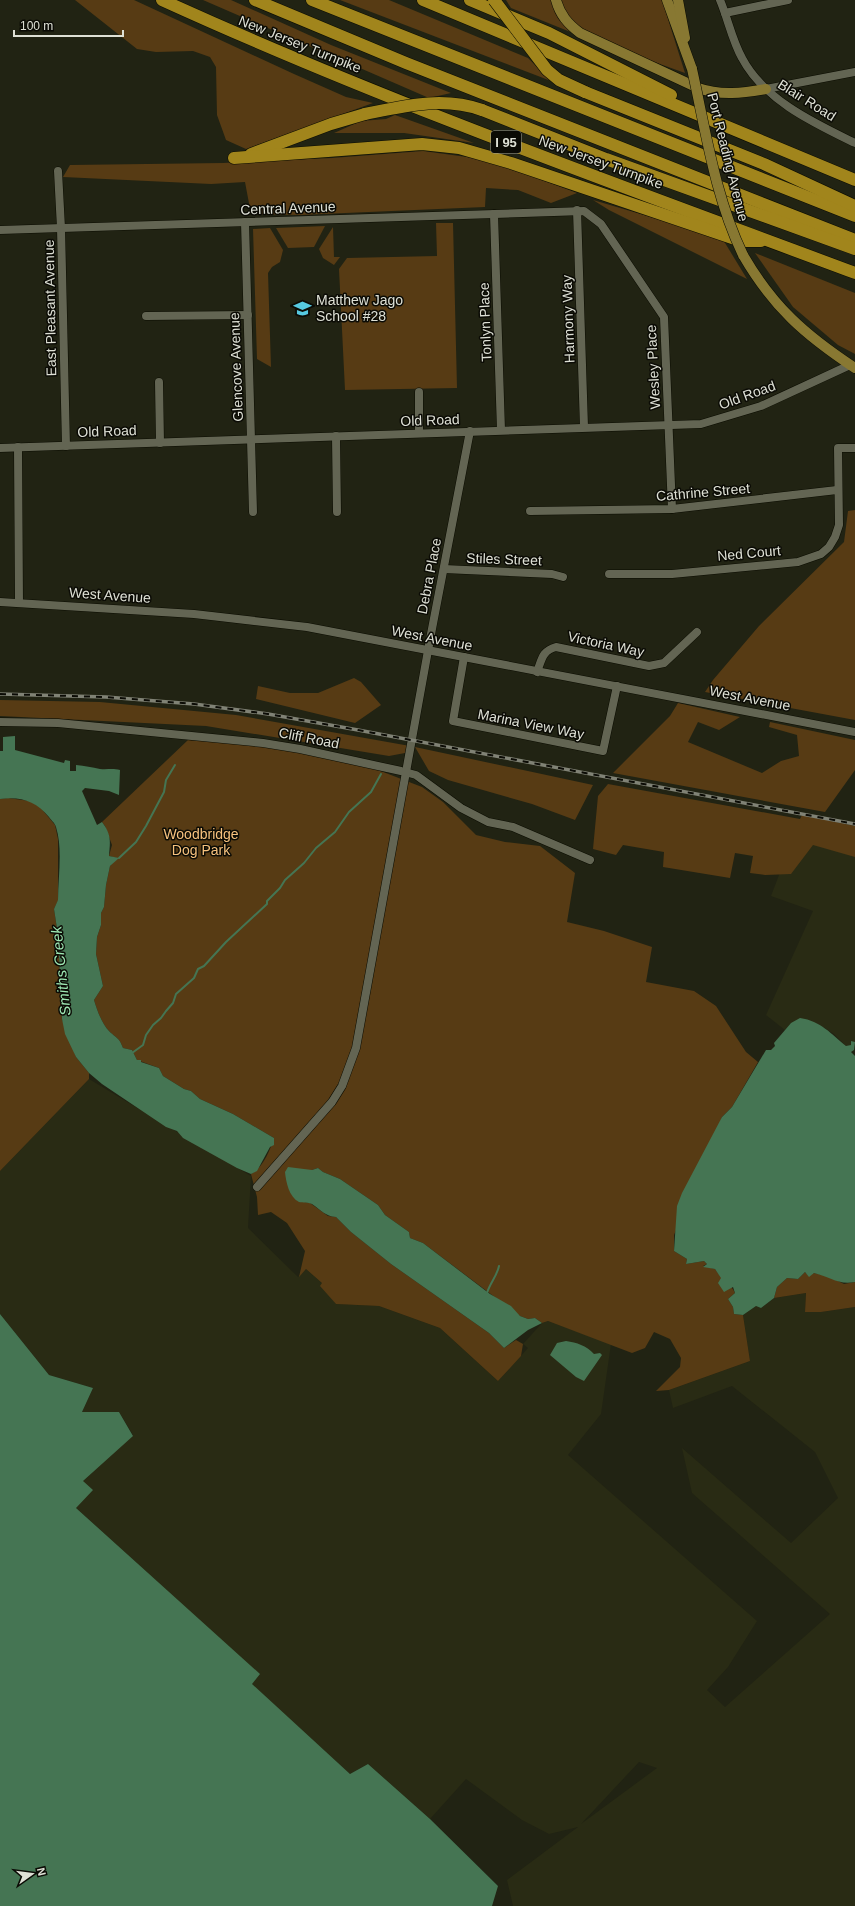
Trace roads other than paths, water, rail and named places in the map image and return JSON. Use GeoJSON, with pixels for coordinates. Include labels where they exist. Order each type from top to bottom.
{"type":"FeatureCollection","features":[{"type":"Feature","properties":{"kind":"highway","name":"New Jersey Turnpike"},"geometry":{"type":"LineString","coordinates":[[162,0],[238,35],[514,146],[855,273]]}},
{"type":"Feature","properties":{"kind":"highway","name":"New Jersey Turnpike"},"geometry":{"type":"LineString","coordinates":[[255,0],[406,63],[855,240]]}},
{"type":"Feature","properties":{"kind":"highway"},"geometry":{"type":"LineString","coordinates":[[312,0],[855,216]]}},
{"type":"Feature","properties":{"kind":"highway"},"geometry":{"type":"LineString","coordinates":[[423,0],[855,180]]}},
{"type":"Feature","properties":{"kind":"highway"},"geometry":{"type":"LineString","coordinates":[[470,0],[570,42],[757,139]]}},
{"type":"Feature","properties":{"kind":"highway"},"geometry":{"type":"LineString","coordinates":[[494,0],[547,70],[560,80],[585,92],[764,164],[855,206]]}},
{"type":"Feature","properties":{"kind":"highway"},"geometry":{"type":"LineString","coordinates":[[770,241],[741,241],[475,151],[440,144],[398,144],[234,158],[331,124],[400,106],[439,102],[468,105],[606,159],[855,250]]}},
{"type":"Feature","properties":{"kind":"main road"},"geometry":{"type":"LineString","coordinates":[[556,0],[563,17],[570,26],[580,33],[698,88],[717,93],[766,89]]}},
{"type":"Feature","properties":{"kind":"main road"},"geometry":{"type":"LineString","coordinates":[[667,0],[692,69]]}},
{"type":"Feature","properties":{"kind":"main road","name":"Port Reading Avenue"},"geometry":{"type":"LineString","coordinates":[[678,0],[719,192],[732,233],[757,279],[789,318],[808,335],[852,367]]}},
{"type":"Feature","properties":{"kind":"street"},"geometry":{"type":"LineString","coordinates":[[720,0],[741,57],[756,80],[766,89],[855,72]]}},
{"type":"Feature","properties":{"kind":"street"},"geometry":{"type":"LineString","coordinates":[[725,13],[788,0]]}},
{"type":"Feature","properties":{"kind":"street","name":"Blair Road"},"geometry":{"type":"LineString","coordinates":[[766,89],[805,116],[855,143]]}},
{"type":"Feature","properties":{"kind":"street","name":"East Pleasant Avenue"},"geometry":{"type":"LineString","coordinates":[[58,171],[61,228],[66,446]]}},
{"type":"Feature","properties":{"kind":"street","name":"Central Avenue"},"geometry":{"type":"LineString","coordinates":[[0,230],[577,210]]}},
{"type":"Feature","properties":{"kind":"street","name":"Wesley Place"},"geometry":{"type":"LineString","coordinates":[[577,210],[590,213],[601,224],[664,317],[672,510]]}},
{"type":"Feature","properties":{"kind":"street","name":"Harmony Way"},"geometry":{"type":"LineString","coordinates":[[577,210],[584,427]]}},
{"type":"Feature","properties":{"kind":"street","name":"Tonlyn Place"},"geometry":{"type":"LineString","coordinates":[[494,214],[501,430]]}},
{"type":"Feature","properties":{"kind":"street","name":"Glencove Avenue"},"geometry":{"type":"LineString","coordinates":[[244,222],[252,440],[253,512]]}},
{"type":"Feature","properties":{"kind":"street"},"geometry":{"type":"LineString","coordinates":[[146,316],[248,315]]}},
{"type":"Feature","properties":{"kind":"street","name":"Old Road"},"geometry":{"type":"LineString","coordinates":[[0,448],[701,424],[761,406],[852,367]]}},
{"type":"Feature","properties":{"kind":"street"},"geometry":{"type":"LineString","coordinates":[[159,382],[160,443]]}},
{"type":"Feature","properties":{"kind":"street"},"geometry":{"type":"LineString","coordinates":[[419,392],[419,433]]}},
{"type":"Feature","properties":{"kind":"street","name":"Debra Place"},"geometry":{"type":"LineString","coordinates":[[257,1187],[332,1102],[342,1086],[354,1054],[407,772],[428,650],[470,431]]}},
{"type":"Feature","properties":{"kind":"street"},"geometry":{"type":"LineString","coordinates":[[336,436],[337,512]]}},
{"type":"Feature","properties":{"kind":"street"},"geometry":{"type":"LineString","coordinates":[[18,448],[19,602]]}},
{"type":"Feature","properties":{"kind":"street"},"geometry":{"type":"LineString","coordinates":[[837,490],[838,448],[855,448]]}},
{"type":"Feature","properties":{"kind":"street","name":"Cathrine Street"},"geometry":{"type":"LineString","coordinates":[[530,511],[672,510],[837,490]]}},
{"type":"Feature","properties":{"kind":"street","name":"Ned Court"},"geometry":{"type":"LineString","coordinates":[[609,574],[672,574],[798,562],[810,559],[821,554],[829,547],[835,537],[838,524],[837,490]]}},
{"type":"Feature","properties":{"kind":"street","name":"Stiles Street"},"geometry":{"type":"LineString","coordinates":[[444,569],[552,574],[563,577]]}},
{"type":"Feature","properties":{"kind":"street","name":"West Avenue"},"geometry":{"type":"LineString","coordinates":[[0,602],[194,614],[292,625],[855,732]]}},
{"type":"Feature","properties":{"kind":"street","name":"Victoria Way"},"geometry":{"type":"LineString","coordinates":[[537,672],[544,653],[547,650],[556,647],[649,666],[664,663],[697,632]]}},
{"type":"Feature","properties":{"kind":"street","name":"Marina View Way"},"geometry":{"type":"LineString","coordinates":[[464,657],[453,722],[596,750],[603,751],[617,686]]}},
{"type":"Feature","properties":{"kind":"street","name":"Cliff Road"},"geometry":{"type":"LineString","coordinates":[[0,722],[58,723],[263,743],[300,749],[407,772],[428,783],[460,808],[488,822],[513,827],[590,860]]}},
{"type":"Feature","properties":{"kind":"water","name":"Smiths Creek"},"geometry":{"type":"Polygon","coordinates":[[[15,736],[15,750],[64,763],[65,760],[70,761],[70,771],[76,771],[76,765],[100,769],[120,770],[119,795],[109,791],[85,788],[82,791],[97,825],[102,822],[109,835],[109,856],[119,858],[110,866],[106,885],[104,907],[101,913],[101,925],[97,937],[96,954],[103,986],[94,1000],[106,1028],[119,1040],[123,1048],[132,1050],[137,1060],[141,1060],[141,1062],[159,1068],[163,1076],[184,1089],[191,1091],[200,1099],[233,1114],[274,1138],[274,1145],[270,1147],[257,1171],[251,1174],[237,1168],[183,1138],[177,1131],[166,1127],[102,1084],[89,1073],[76,1057],[65,1034],[62,1019],[58,935],[54,909],[58,900],[60,863],[56,827],[44,812],[33,803],[14,798],[0,799],[0,751],[3,751],[3,737],[15,736]]]}},
{"type":"Feature","properties":{"kind":"water"},"geometry":{"type":"Polygon","coordinates":[[[800,1018],[820,1025],[846,1046],[851,1045],[851,1041],[855,1042],[854,1050],[851,1052],[855,1056],[855,1282],[839,1282],[814,1273],[809,1277],[805,1272],[798,1279],[787,1278],[777,1287],[774,1298],[761,1308],[756,1306],[743,1315],[734,1314],[733,1307],[728,1299],[735,1293],[733,1287],[724,1292],[718,1283],[721,1278],[715,1269],[703,1267],[707,1264],[704,1261],[686,1264],[687,1259],[674,1251],[677,1206],[682,1193],[722,1117],[732,1107],[766,1050],[771,1050],[775,1046],[774,1043],[791,1023],[800,1018]]]}},
{"type":"Feature","properties":{"kind":"water"},"geometry":{"type":"Polygon","coordinates":[[[288,1167],[312,1170],[318,1168],[323,1172],[340,1179],[378,1205],[385,1215],[409,1232],[410,1238],[423,1243],[490,1294],[511,1306],[520,1316],[528,1319],[535,1318],[542,1323],[528,1330],[504,1348],[489,1333],[391,1264],[351,1232],[336,1217],[326,1214],[312,1204],[299,1202],[296,1200],[290,1193],[286,1180],[285,1172],[288,1167]]]}},
{"type":"Feature","properties":{"kind":"water"},"geometry":{"type":"Polygon","coordinates":[[[0,1314],[49,1375],[93,1388],[82,1412],[119,1412],[133,1436],[83,1481],[93,1490],[76,1508],[260,1674],[252,1684],[350,1774],[368,1764],[430,1819],[498,1886],[492,1906],[0,1906],[0,1314]]]}},
{"type":"Feature","properties":{"kind":"water"},"geometry":{"type":"Polygon","coordinates":[[[566,1341],[588,1348],[594,1354],[600,1353],[602,1355],[584,1381],[576,1377],[550,1355],[557,1343],[566,1341]]]}},
{"type":"Feature","properties":{"kind":"waterway"},"geometry":{"type":"LineString","coordinates":[[119,858],[136,842],[146,826],[164,792],[166,780],[175,765]]}},
{"type":"Feature","properties":{"kind":"waterway"},"geometry":{"type":"LineString","coordinates":[[132,1053],[143,1045],[146,1035],[153,1025],[161,1018],[173,1003],[176,994],[194,978],[198,969],[204,966],[226,942],[267,904],[267,901],[280,888],[285,880],[304,863],[316,848],[335,832],[349,812],[371,792],[381,774]]}},
{"type":"Feature","properties":{"kind":"waterway"},"geometry":{"type":"LineString","coordinates":[[487,1293],[499,1266]]}},
{"type":"Feature","properties":{"kind":"railway"},"geometry":{"type":"LineString","coordinates":[[0,694],[106,697],[194,704],[268,714],[855,824]]}},
{"type":"Feature","properties":{"kind":"place","name":"Matthew Jago School #28"},"geometry":{"type":"Point","coordinates":[303,308]}},
{"type":"Feature","properties":{"kind":"park label","name":"Woodbridge Dog Park"},"geometry":{"type":"Point","coordinates":[201,842]}}]}
